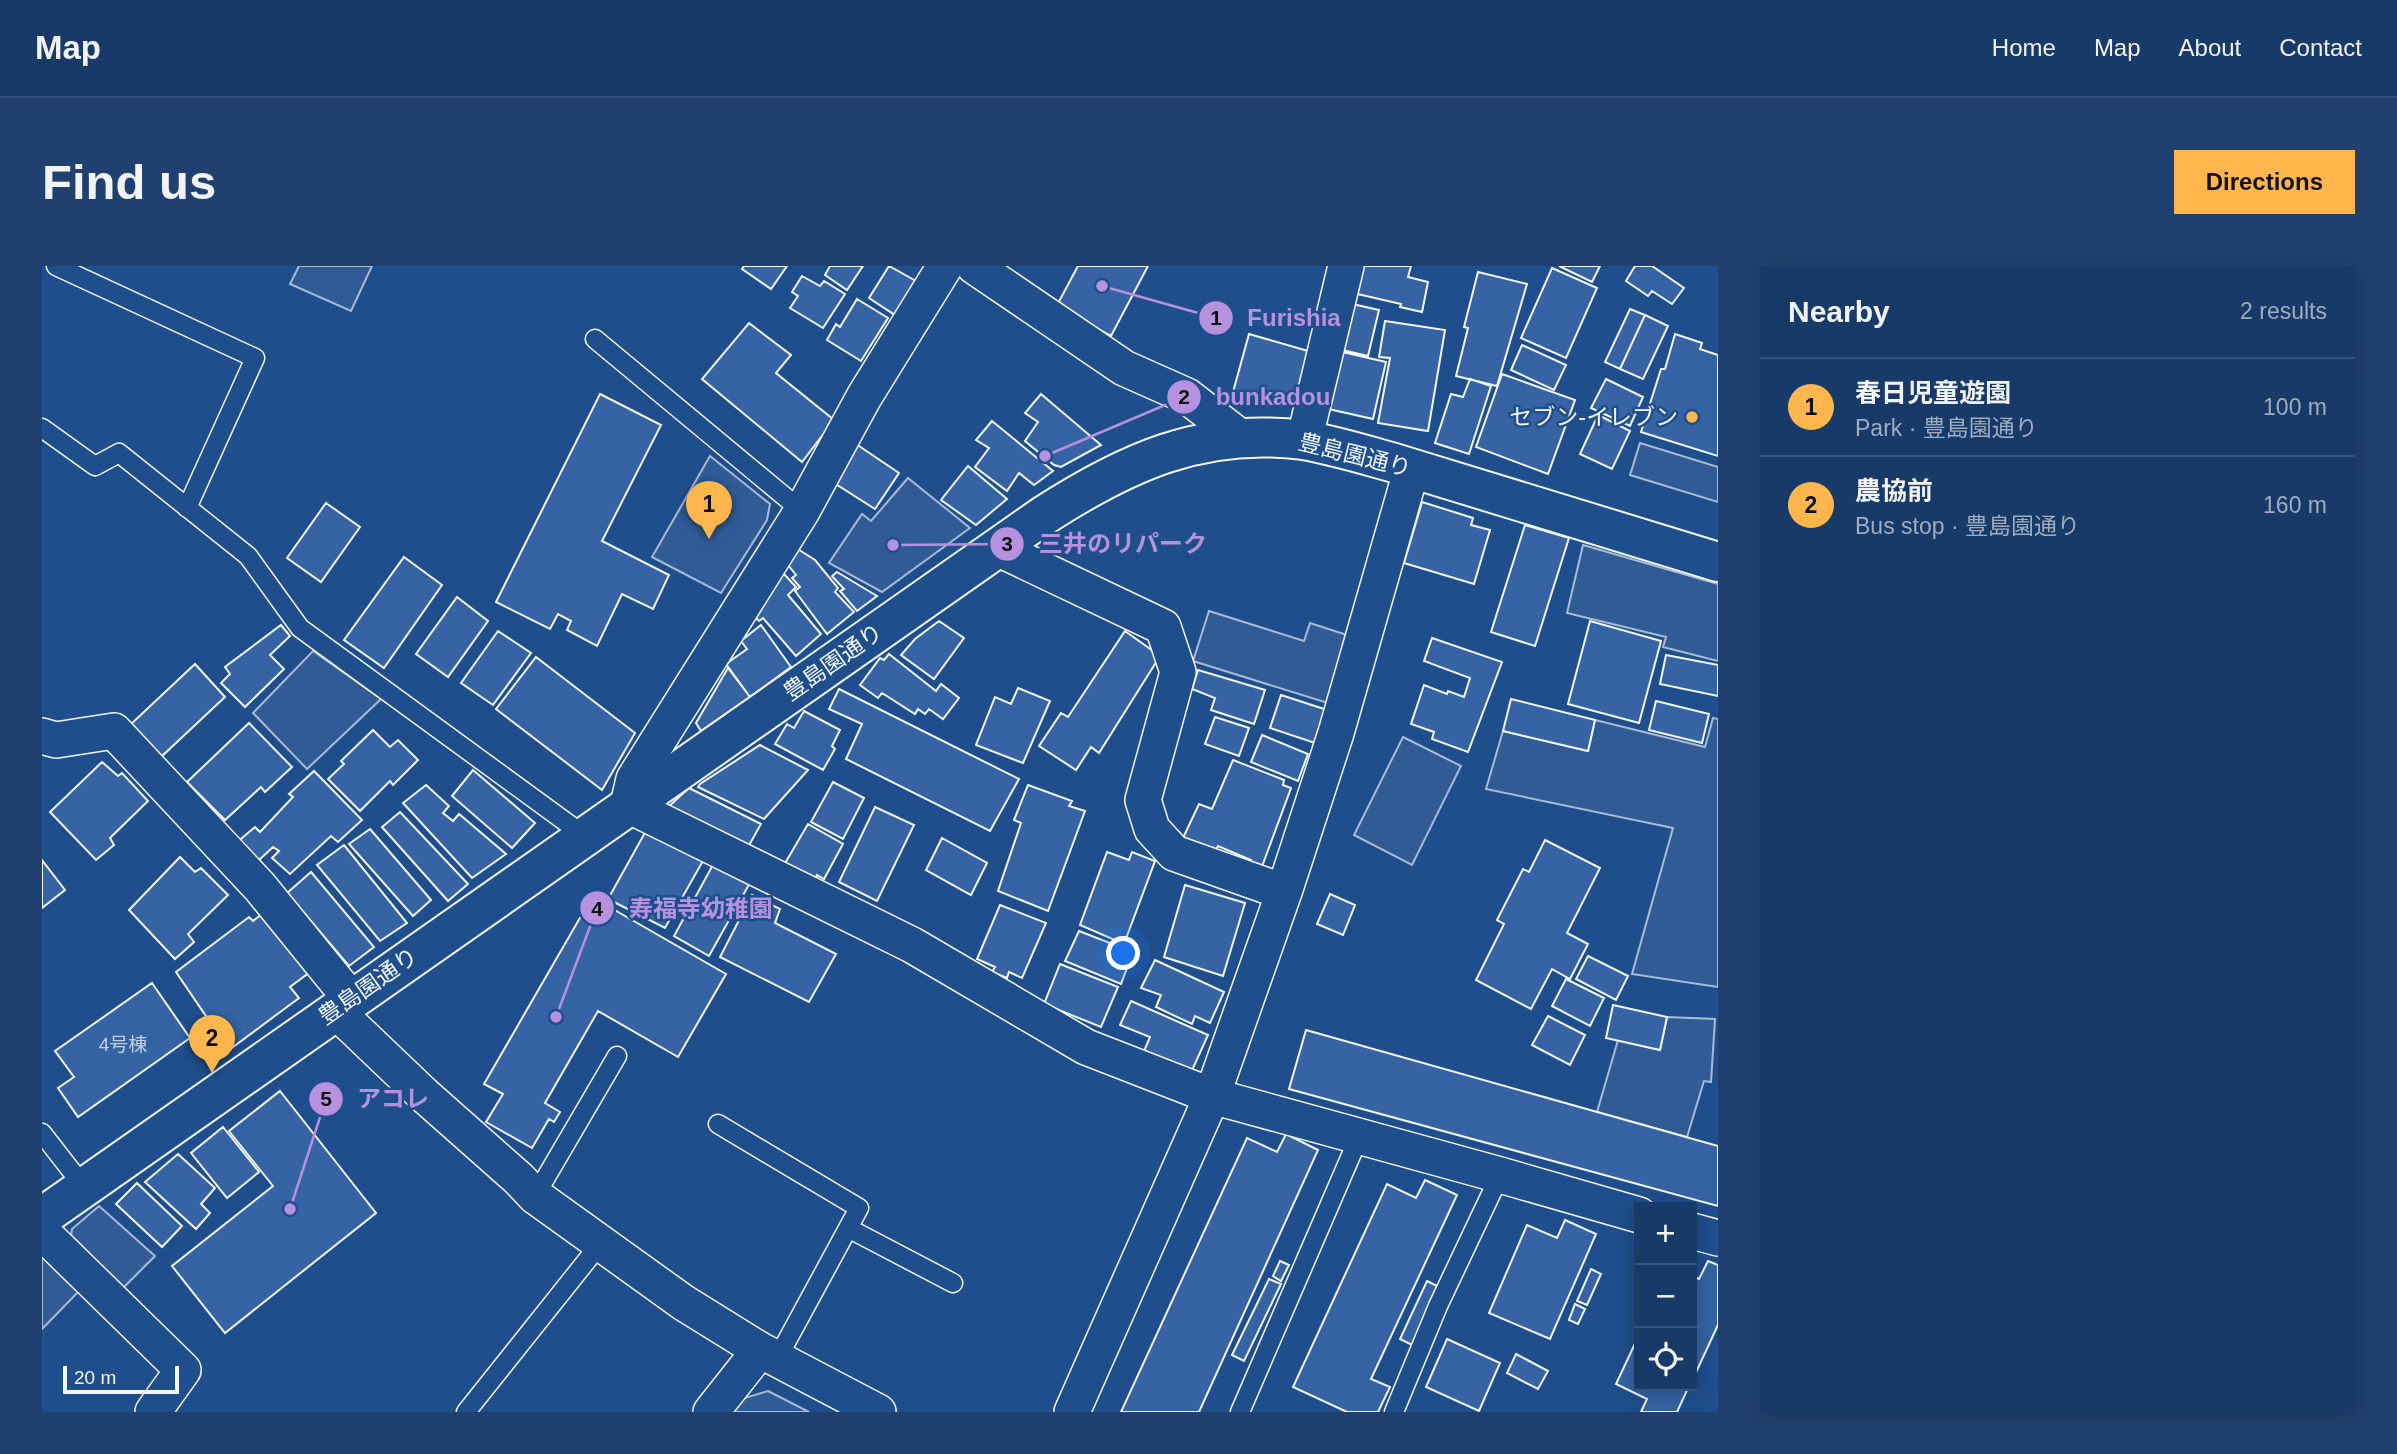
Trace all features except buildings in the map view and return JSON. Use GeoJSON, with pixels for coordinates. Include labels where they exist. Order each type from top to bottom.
{"type":"FeatureCollection","features":[{"type":"Feature","properties":{"kind":"street"},"geometry":{"type":"LineString","coordinates":[[944,266],[864,397],[802,511],[634,779],[628,805],[912,945],[1086,1047],[1212,1097],[1634,1214]]}},
{"type":"Feature","properties":{"kind":"street"},"geometry":{"type":"LineString","coordinates":[[1304,440],[1346,266]]}},
{"type":"Feature","properties":{"kind":"street"},"geometry":{"type":"LineString","coordinates":[[983,269],[1124,368],[1186,396],[1240,437]]}},
{"type":"Feature","properties":{"kind":"street","name":"豊島園通り"},"geometry":{"type":"LineString","coordinates":[[42,1217],[997,548],[1083,491],[1162,453],[1205,442],[1240,437],[1304,440],[1412,468],[1718,562]]}},
{"type":"Feature","properties":{"kind":"street"},"geometry":{"type":"LineString","coordinates":[[1072,1412],[1212,1097],[1336,733],[1412,468]]}},
{"type":"Feature","properties":{"kind":"street"},"geometry":{"type":"LineString","coordinates":[[997,548],[1163,627],[1178,673],[1143,800],[1152,829],[1174,853],[1284,892]]}},
{"type":"Feature","properties":{"kind":"street"},"geometry":{"type":"LineString","coordinates":[[42,736],[56,740],[114,731],[260,887],[343,1004],[423,1094],[535,1196],[684,1303],[768,1355],[877,1412]]}},
{"type":"Feature","properties":{"kind":"street"},"geometry":{"type":"LineString","coordinates":[[42,1232],[183,1370],[153,1412]]}},
{"type":"Feature","properties":{"kind":"street"},"geometry":{"type":"LineString","coordinates":[[1697,1232],[1718,1238]]}},
{"type":"Feature","properties":{"kind":"street"},"geometry":{"type":"LineString","coordinates":[[711,1412],[768,1355]]}},
{"type":"Feature","properties":{"kind":"lane"},"geometry":{"type":"LineString","coordinates":[[56,266],[255,358],[187,508]]}},
{"type":"Feature","properties":{"kind":"lane"},"geometry":{"type":"LineString","coordinates":[[595,340],[802,511]]}},
{"type":"Feature","properties":{"kind":"lane"},"geometry":{"type":"LineString","coordinates":[[42,428],[95,466],[119,453],[248,556],[300,628],[585,836]]}},
{"type":"Feature","properties":{"kind":"lane"},"geometry":{"type":"LineString","coordinates":[[535,1196],[617,1056]]}},
{"type":"Feature","properties":{"kind":"lane"},"geometry":{"type":"LineString","coordinates":[[718,1124],[859,1208],[768,1355]]}},
{"type":"Feature","properties":{"kind":"lane"},"geometry":{"type":"LineString","coordinates":[[42,1133],[84,1187]]}},
{"type":"Feature","properties":{"kind":"lane"},"geometry":{"type":"LineString","coordinates":[[1242,1411],[1359,1137]]}},
{"type":"Feature","properties":{"kind":"lane"},"geometry":{"type":"LineString","coordinates":[[1394,1412],[1438,1306],[1500,1175]]}},
{"type":"Feature","properties":{"kind":"lane"},"geometry":{"type":"LineString","coordinates":[[848,1228],[953,1283]]}},
{"type":"Feature","properties":{"kind":"lane"},"geometry":{"type":"LineString","coordinates":[[466,1412],[600,1244]]}},
{"type":"Feature","properties":{"kind":"shaded area"},"geometry":{"type":"Polygon","coordinates":[[[299,266],[372,266],[351,311],[290,284],[299,266]]]}},
{"type":"Feature","properties":{"kind":"shaded area"},"geometry":{"type":"Polygon","coordinates":[[[1640,443],[1718,467],[1718,502],[1630,475],[1640,443]]]}},
{"type":"Feature","properties":{"kind":"shaded area"},"geometry":{"type":"Polygon","coordinates":[[[710,456],[770,504],[767,520],[721,593],[652,557],[710,456]]]}},
{"type":"Feature","properties":{"kind":"shaded area"},"geometry":{"type":"Polygon","coordinates":[[[908,478],[970,528],[882,592],[829,563],[862,514],[871,521],[908,478]]]}},
{"type":"Feature","properties":{"kind":"shaded area"},"geometry":{"type":"Polygon","coordinates":[[[1583,545],[1718,584],[1718,661],[1663,647],[1666,637],[1567,613],[1583,545]]]}},
{"type":"Feature","properties":{"kind":"shaded area"},"geometry":{"type":"Polygon","coordinates":[[[1209,611],[1304,641],[1310,623],[1353,637],[1331,704],[1193,661],[1209,611]]]}},
{"type":"Feature","properties":{"kind":"shaded area"},"geometry":{"type":"Polygon","coordinates":[[[313,651],[381,699],[307,769],[253,713],[313,651]]]}},
{"type":"Feature","properties":{"kind":"shaded area"},"geometry":{"type":"Polygon","coordinates":[[[1713,718],[1718,719],[1718,987],[1632,974],[1673,828],[1486,789],[1503,731],[1588,751],[1595,720],[1705,747],[1713,718]]]}},
{"type":"Feature","properties":{"kind":"shaded area"},"geometry":{"type":"Polygon","coordinates":[[[1403,737],[1461,766],[1412,865],[1354,835],[1403,737]]]}},
{"type":"Feature","properties":{"kind":"shaded area"},"geometry":{"type":"Polygon","coordinates":[[[1667,1017],[1715,1019],[1711,1082],[1704,1081],[1687,1137],[1597,1112],[1618,1040],[1660,1050],[1667,1017]]]}},
{"type":"Feature","properties":{"kind":"shaded area"},"geometry":{"type":"Polygon","coordinates":[[[99,1206],[155,1256],[121,1290],[70,1243],[72,1229],[99,1206]]]}},
{"type":"Feature","properties":{"kind":"shaded area"},"geometry":{"type":"Polygon","coordinates":[[[42,1253],[80,1290],[42,1329],[42,1253]]]}},
{"type":"Feature","properties":{"kind":"shaded area"},"geometry":{"type":"Polygon","coordinates":[[[768,1391],[809,1412],[731,1412],[741,1399],[768,1391]]]}},
{"type":"Feature","properties":{"kind":"place","name":"Furishia"},"geometry":{"type":"Point","coordinates":[1102,286]}},
{"type":"Feature","properties":{"kind":"place","name":"セブン-イレブン"},"geometry":{"type":"Point","coordinates":[1692,417]}},
{"type":"Feature","properties":{"kind":"place","name":"bunkadou"},"geometry":{"type":"Point","coordinates":[1045,456]}},
{"type":"Feature","properties":{"kind":"place","name":"春日児童遊園"},"geometry":{"type":"Point","coordinates":[709,539]}},
{"type":"Feature","properties":{"kind":"place","name":"三井のリパーク"},"geometry":{"type":"Point","coordinates":[893,545]}},
{"type":"Feature","properties":{"kind":"place","name":"寿福寺幼稚園"},"geometry":{"type":"Point","coordinates":[556,1017]}},
{"type":"Feature","properties":{"kind":"place","name":"農協前"},"geometry":{"type":"Point","coordinates":[212,1073]}},
{"type":"Feature","properties":{"kind":"place","name":"アコレ"},"geometry":{"type":"Point","coordinates":[290,1209]}}]}
